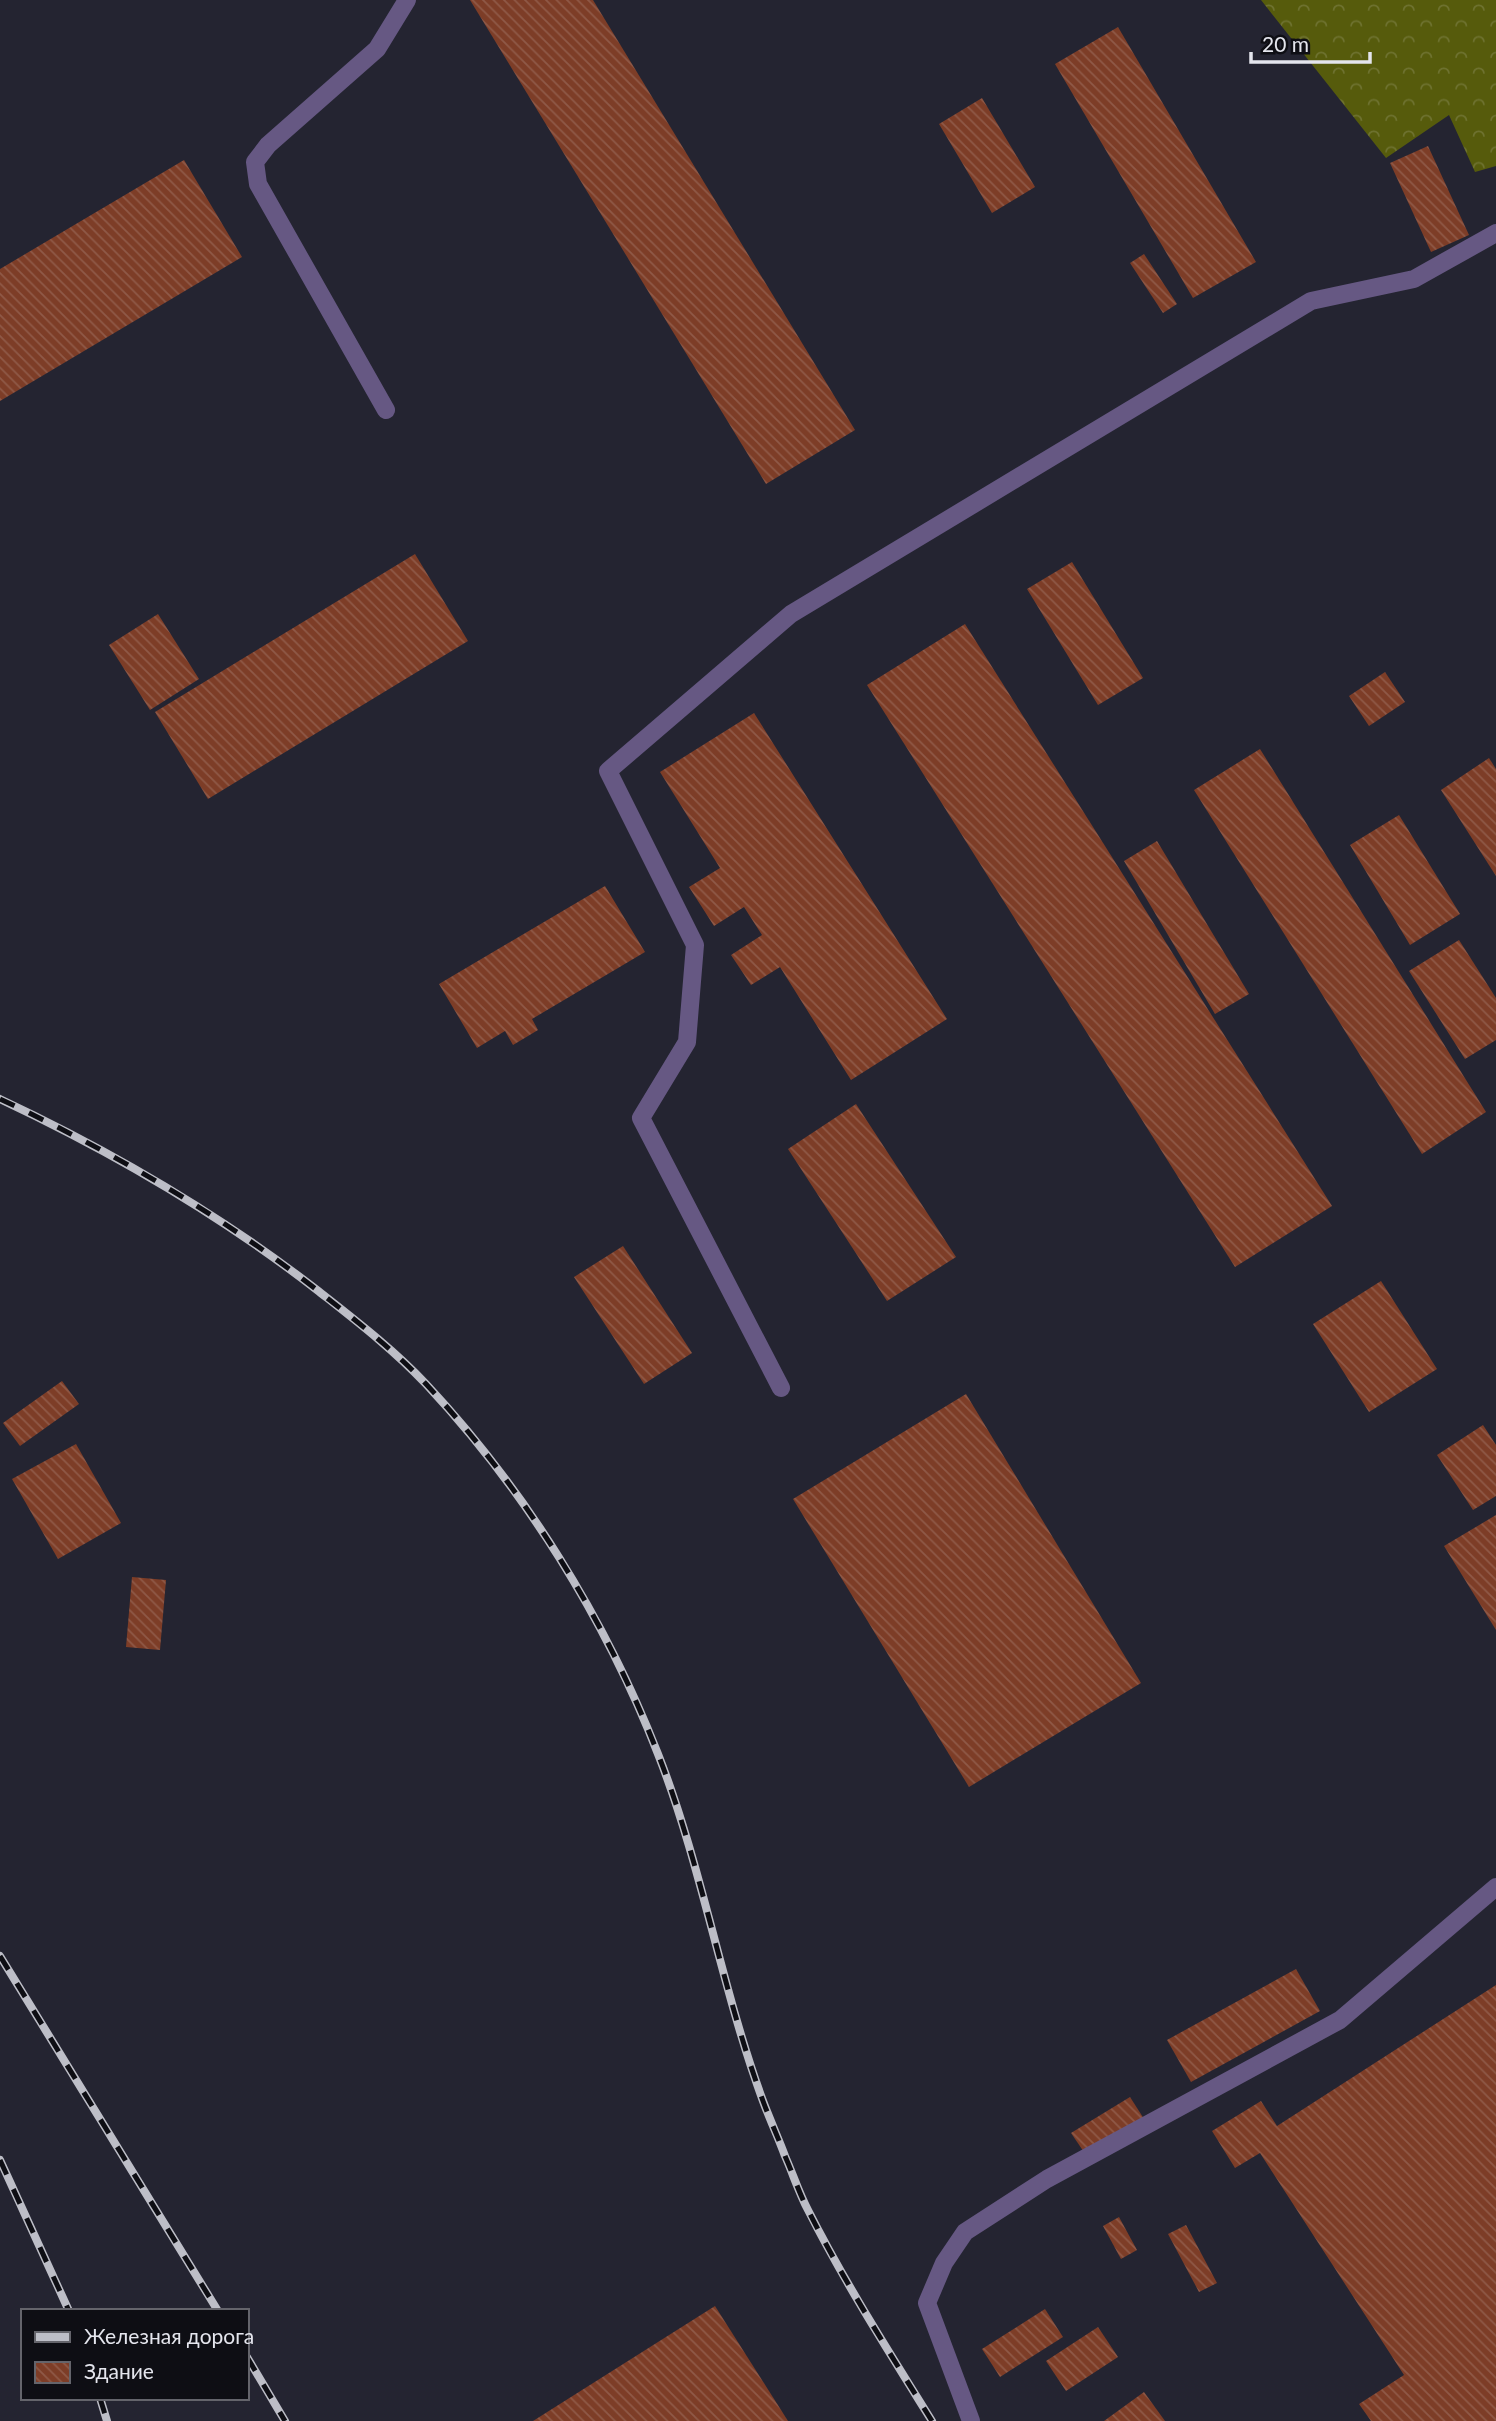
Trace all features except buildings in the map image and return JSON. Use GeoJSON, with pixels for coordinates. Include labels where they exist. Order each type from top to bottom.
{"type":"FeatureCollection","features":[{"type":"Feature","properties":{"kind":"lane"},"geometry":{"type":"LineString","coordinates":[[386,410],[258,184],[255,162],[268,145],[377,49],[407,0]]}},
{"type":"Feature","properties":{"kind":"lane"},"geometry":{"type":"LineString","coordinates":[[781,1388],[641,1118],[687,1042],[695,945],[608,771],[791,614],[1311,300],[1414,279],[1496,233]]}},
{"type":"Feature","properties":{"kind":"lane"},"geometry":{"type":"LineString","coordinates":[[971,2421],[927,2303],[944,2263],[965,2232],[1047,2179],[1340,2020],[1496,1887]]}},
{"type":"Feature","properties":{"kind":"green space"},"geometry":{"type":"Polygon","coordinates":[[[1261,0],[1496,0],[1496,166],[1475,172],[1449,115],[1386,158],[1261,0]]]}},
{"type":"Feature","properties":{"kind":"railway"},"geometry":{"type":"LineString","coordinates":[[0,1099],[164,1186],[242,1236],[317,1290],[387,1347],[426,1384],[497,1467],[529,1512],[587,1605],[637,1703],[658,1754],[687,1839],[748,2058],[802,2197],[852,2291],[932,2421]]}},
{"type":"Feature","properties":{"kind":"railway"},"geometry":{"type":"LineString","coordinates":[[0,1956],[217,2309]]}},
{"type":"Feature","properties":{"kind":"railway"},"geometry":{"type":"LineString","coordinates":[[0,2160],[68,2309]]}},
{"type":"Feature","properties":{"kind":"railway"},"geometry":{"type":"LineString","coordinates":[[248,2359],[285,2421]]}},
{"type":"Feature","properties":{"kind":"railway"},"geometry":{"type":"LineString","coordinates":[[101,2400],[107,2421]]}}]}
